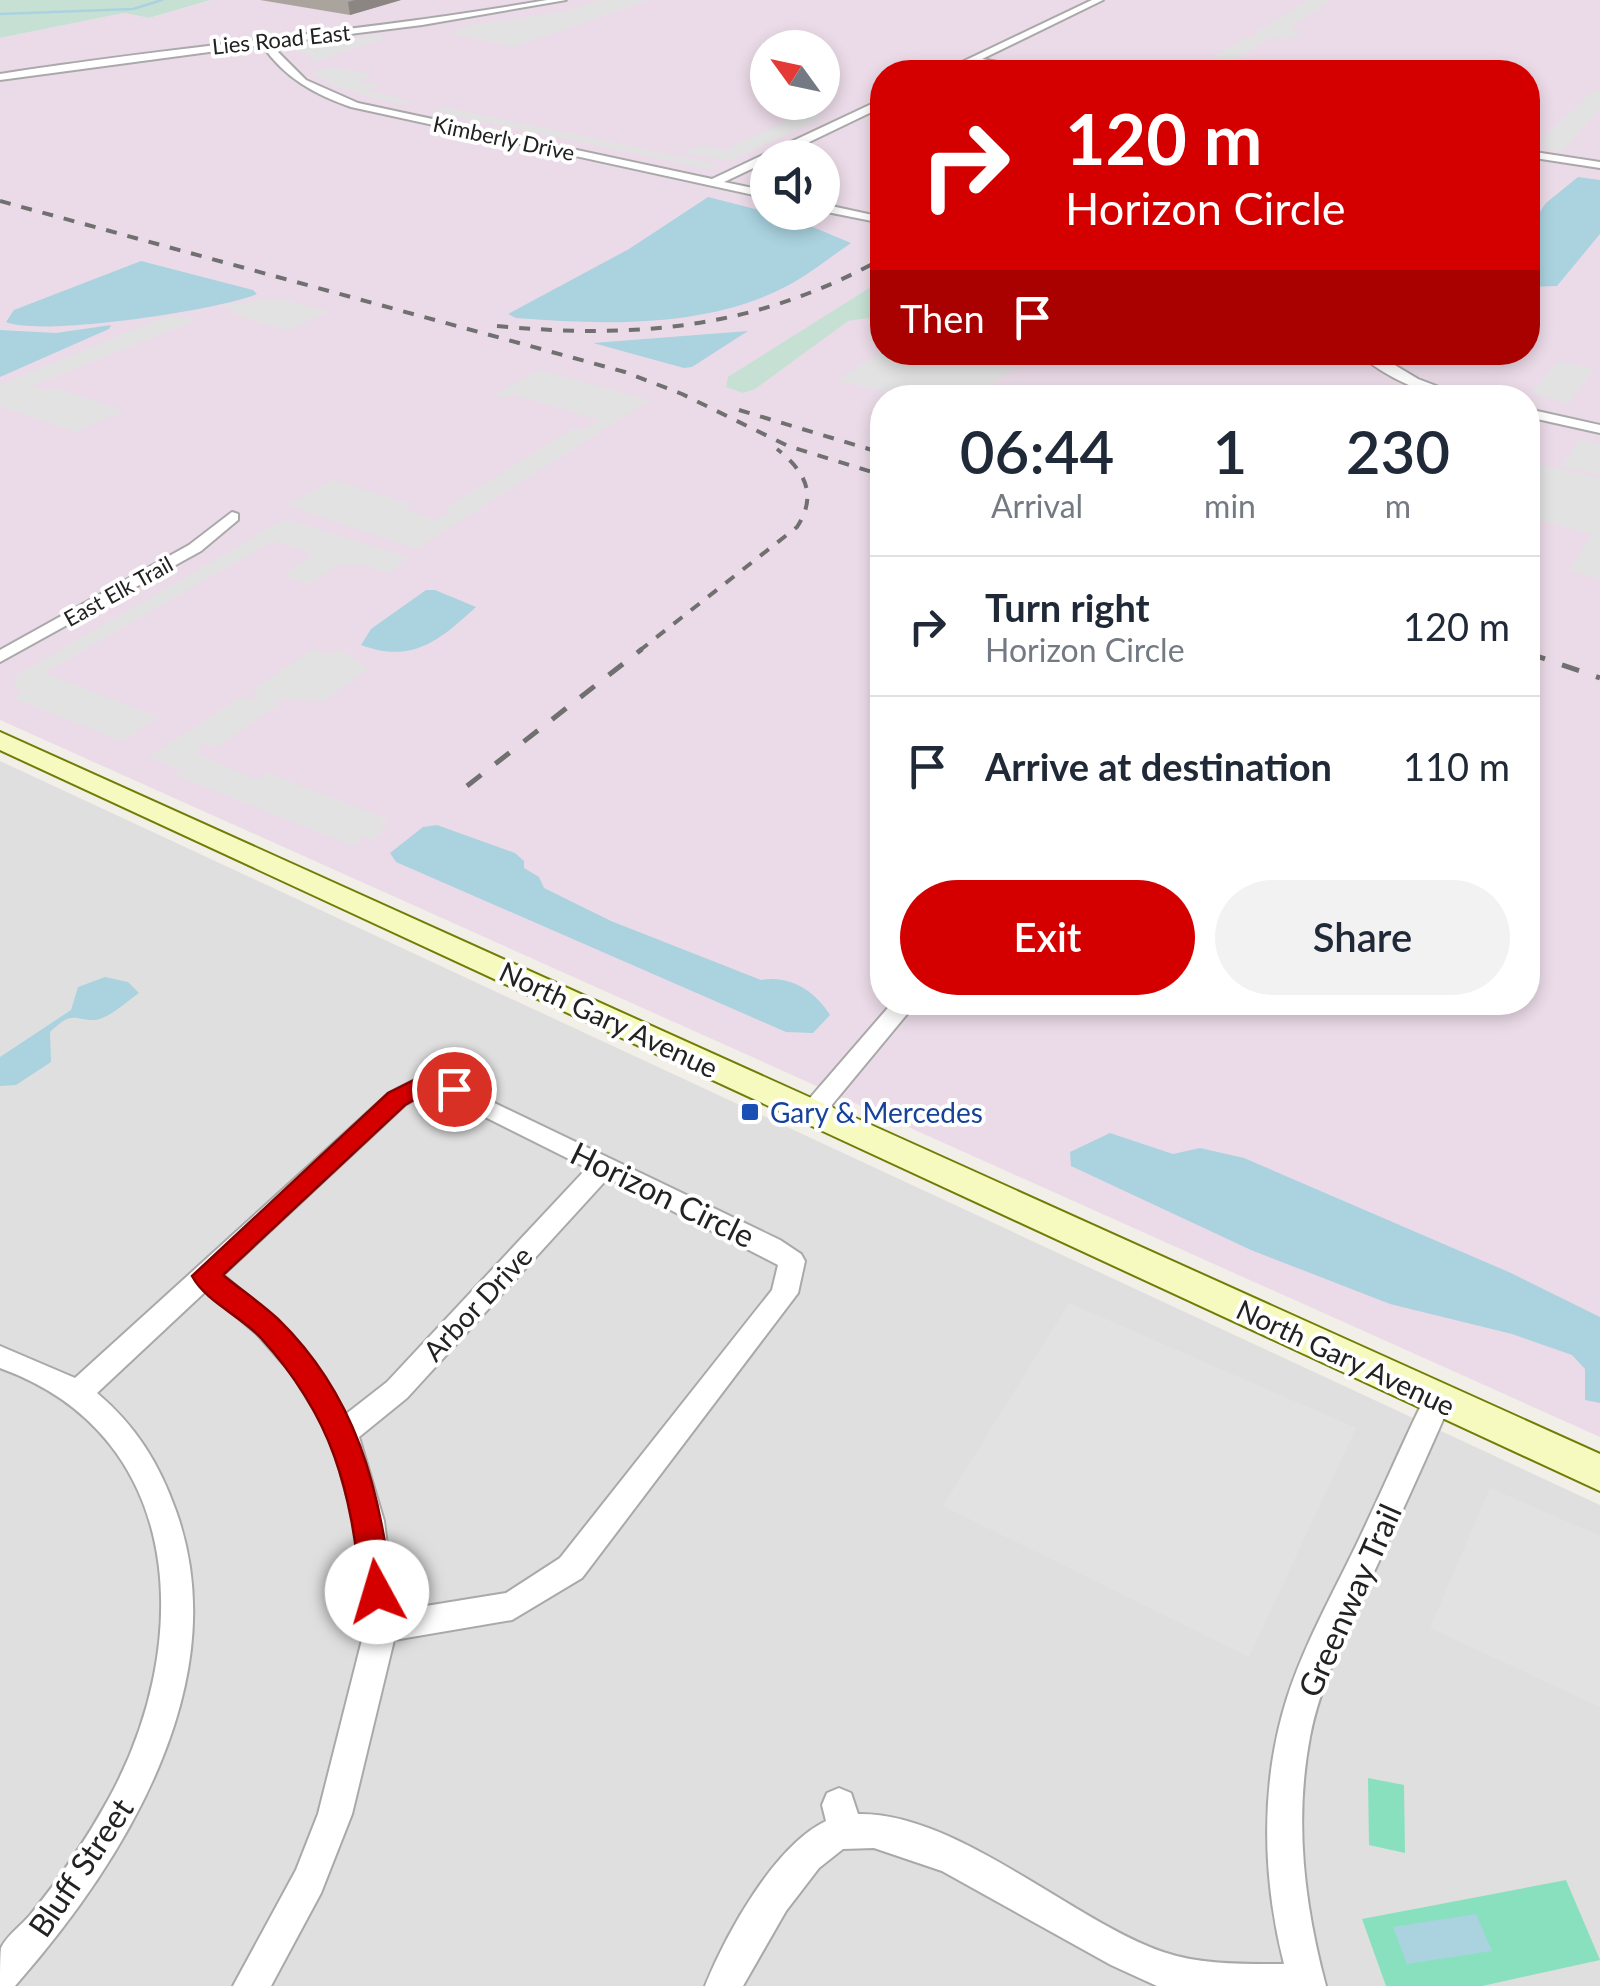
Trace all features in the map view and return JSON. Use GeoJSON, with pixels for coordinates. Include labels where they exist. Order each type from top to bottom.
{"type":"FeatureCollection","features":[{"type":"Feature","properties":{"kind":"street","name":"Lies Road East"},"geometry":{"type":"LineString","coordinates":[[0,77],[139,54],[412,24],[562,0]]}},
{"type":"Feature","properties":{"kind":"street"},"geometry":{"type":"LineString","coordinates":[[972,60],[1098,0]]}},
{"type":"Feature","properties":{"kind":"street","name":"Kimberly Drive"},"geometry":{"type":"LineString","coordinates":[[263,40],[292,76],[318,92],[356,104],[750,191]]}},
{"type":"Feature","properties":{"kind":"street"},"geometry":{"type":"LineString","coordinates":[[713,184],[870,109]]}},
{"type":"Feature","properties":{"kind":"street"},"geometry":{"type":"LineString","coordinates":[[1540,156],[1600,165]]}},
{"type":"Feature","properties":{"kind":"street"},"geometry":{"type":"LineString","coordinates":[[840,211],[870,217]]}},
{"type":"Feature","properties":{"kind":"street"},"geometry":{"type":"LineString","coordinates":[[1384,365],[1422,385]]}},
{"type":"Feature","properties":{"kind":"street"},"geometry":{"type":"LineString","coordinates":[[1540,416],[1600,430]]}},
{"type":"Feature","properties":{"kind":"street","name":"East Elk Trail"},"geometry":{"type":"LineString","coordinates":[[0,657],[196,548],[232,517]]}},
{"type":"Feature","properties":{"kind":"street","name":"North Gary Avenue"},"geometry":{"type":"LineString","coordinates":[[0,740],[1600,1474]]}},
{"type":"Feature","properties":{"kind":"street"},"geometry":{"type":"LineString","coordinates":[[812,1112],[895,1015]]}},
{"type":"Feature","properties":{"kind":"street","name":"Horizon Circle"},"geometry":{"type":"LineString","coordinates":[[80,1392],[397,1099],[430,1080],[771,1247],[792,1261],[785,1294],[571,1568],[512,1606],[381,1628]]}},
{"type":"Feature","properties":{"kind":"street","name":"Arbor Drive"},"geometry":{"type":"LineString","coordinates":[[343,1433],[396,1390],[604,1166]]}},
{"type":"Feature","properties":{"kind":"street"},"geometry":{"type":"LineString","coordinates":[[205,1276],[267,1326],[302,1366],[343,1433],[369,1521],[381,1628],[336,1814],[309,1881],[251,1986]]}},
{"type":"Feature","properties":{"kind":"street","name":"Bluff Street"},"geometry":{"type":"LineString","coordinates":[[0,1358],[80,1392],[137,1454],[160,1499],[174,1550],[178,1630],[154,1738],[113,1828],[59,1908],[0,1976]]}},
{"type":"Feature","properties":{"kind":"street","name":"Greenway Trail"},"geometry":{"type":"LineString","coordinates":[[1307,1984],[1288,1883],[1285,1828],[1296,1726],[1320,1655],[1438,1399]]}},
{"type":"Feature","properties":{"kind":"street"},"geometry":{"type":"LineString","coordinates":[[723,1986],[803,1856],[842,1818],[923,1842],[1122,1953],[1160,1970],[1217,1985],[1307,1984]]}},
{"type":"Feature","properties":{"kind":"shaded area"},"geometry":{"type":"Polygon","coordinates":[[[212,0],[1600,0],[1600,1437],[0,720],[0,38],[124,13],[149,18],[212,0]]]}},
{"type":"Feature","properties":{"kind":"shaded area"},"geometry":{"type":"Polygon","coordinates":[[[599,0],[648,0],[514,47],[449,33],[473,25],[567,11],[599,0]]]}},
{"type":"Feature","properties":{"kind":"shaded area"},"geometry":{"type":"Polygon","coordinates":[[[1308,0],[1332,0],[1289,28],[1302,31],[1290,39],[1269,38],[1236,60],[1209,60],[1246,37],[1257,38],[1253,34],[1308,0]]]}},
{"type":"Feature","properties":{"kind":"shaded area"},"geometry":{"type":"Polygon","coordinates":[[[376,35],[387,38],[314,62],[308,61],[316,57],[293,51],[324,41],[376,35]]]}},
{"type":"Feature","properties":{"kind":"shaded area"},"geometry":{"type":"Polygon","coordinates":[[[334,67],[373,75],[359,81],[382,85],[367,91],[412,101],[402,104],[357,94],[360,93],[337,87],[311,72],[334,67]]]}},
{"type":"Feature","properties":{"kind":"shaded area"},"geometry":{"type":"Polygon","coordinates":[[[1594,90],[1600,91],[1600,109],[1561,152],[1541,148],[1547,142],[1540,141],[1594,90]]]}},
{"type":"Feature","properties":{"kind":"shaded area"},"geometry":{"type":"Polygon","coordinates":[[[443,107],[720,165],[709,169],[433,111],[443,107]]]}},
{"type":"Feature","properties":{"kind":"shaded area"},"geometry":{"type":"Polygon","coordinates":[[[789,120],[819,120],[775,140],[750,140],[750,152],[730,161],[684,153],[701,145],[729,151],[735,148],[730,147],[789,120]]]}},
{"type":"Feature","properties":{"kind":"shaded area"},"geometry":{"type":"Polygon","coordinates":[[[277,298],[330,312],[287,330],[232,314],[237,311],[220,306],[277,298]]]}},
{"type":"Feature","properties":{"kind":"shaded area"},"geometry":{"type":"Polygon","coordinates":[[[166,316],[199,319],[32,386],[47,391],[55,388],[123,411],[76,432],[0,406],[0,385],[166,316]]]}},
{"type":"Feature","properties":{"kind":"shaded area"},"geometry":{"type":"Polygon","coordinates":[[[870,359],[870,365],[1018,365],[991,385],[870,385],[870,388],[838,380],[870,359]]]}},
{"type":"Feature","properties":{"kind":"shaded area"},"geometry":{"type":"Polygon","coordinates":[[[1558,362],[1594,369],[1568,404],[1540,396],[1538,385],[1558,362]]]}},
{"type":"Feature","properties":{"kind":"shaded area"},"geometry":{"type":"Polygon","coordinates":[[[539,370],[650,400],[416,549],[287,505],[334,480],[412,505],[405,510],[436,520],[450,512],[444,509],[572,429],[583,430],[603,417],[589,417],[513,394],[505,398],[494,395],[539,370]]]}},
{"type":"Feature","properties":{"kind":"shaded area"},"geometry":{"type":"Polygon","coordinates":[[[1581,439],[1600,444],[1600,475],[1561,466],[1581,439]]]}},
{"type":"Feature","properties":{"kind":"shaded area"},"geometry":{"type":"Polygon","coordinates":[[[1540,465],[1600,478],[1600,579],[1569,571],[1592,534],[1540,520],[1540,465]]]}},
{"type":"Feature","properties":{"kind":"shaded area"},"geometry":{"type":"Polygon","coordinates":[[[285,519],[408,557],[390,574],[367,566],[337,566],[309,584],[283,576],[313,554],[273,541],[44,673],[158,717],[122,741],[12,698],[24,692],[13,681],[19,674],[285,519]]]}},
{"type":"Feature","properties":{"kind":"shaded area"},"geometry":{"type":"Polygon","coordinates":[[[313,649],[327,654],[342,650],[368,669],[323,701],[271,699],[279,704],[216,748],[203,743],[195,753],[257,780],[268,773],[389,820],[380,827],[385,830],[372,840],[365,837],[353,846],[176,775],[186,767],[177,769],[149,757],[241,697],[252,699],[260,694],[252,690],[313,649]]]}},
{"type":"Feature","properties":{"kind":"shaded area"},"geometry":{"type":"Polygon","coordinates":[[[0,761],[1600,1505],[1600,1986],[0,1986],[0,761]]]}},
{"type":"Feature","properties":{"kind":"shaded area"},"geometry":{"type":"Polygon","coordinates":[[[1069,1303],[1356,1428],[1249,1657],[943,1506],[1069,1303]]]}},
{"type":"Feature","properties":{"kind":"shaded area"},"geometry":{"type":"Polygon","coordinates":[[[1490,1488],[1600,1536],[1600,1707],[1430,1628],[1490,1488]]]}},
{"type":"Feature","properties":{"kind":"green space"},"geometry":{"type":"Polygon","coordinates":[[[0,0],[211,0],[149,18],[124,13],[0,38],[0,0]]]}},
{"type":"Feature","properties":{"kind":"green space"},"geometry":{"type":"Polygon","coordinates":[[[870,288],[870,318],[848,321],[755,389],[743,393],[726,387],[728,377],[870,288]]]}},
{"type":"Feature","properties":{"kind":"green space"},"geometry":{"type":"Polygon","coordinates":[[[1368,1778],[1404,1785],[1405,1853],[1369,1845],[1368,1778]]]}},
{"type":"Feature","properties":{"kind":"green space"},"geometry":{"type":"Polygon","coordinates":[[[1566,1880],[1600,1960],[1482,1986],[1386,1986],[1362,1919],[1566,1880]]]}},
{"type":"Feature","properties":{"kind":"water"},"geometry":{"type":"Polygon","coordinates":[[[1578,177],[1600,180],[1600,234],[1557,286],[1540,287],[1540,212],[1578,177]]]}},
{"type":"Feature","properties":{"kind":"water"},"geometry":{"type":"Polygon","coordinates":[[[708,197],[750,208],[750,230],[820,230],[851,243],[787,286],[723,310],[619,322],[516,318],[508,314],[629,249],[708,197]]]}},
{"type":"Feature","properties":{"kind":"water"},"geometry":{"type":"Polygon","coordinates":[[[141,261],[257,294],[130,320],[55,326],[6,322],[14,310],[141,261]]]}},
{"type":"Feature","properties":{"kind":"water"},"geometry":{"type":"Polygon","coordinates":[[[111,325],[0,377],[0,330],[56,333],[111,325]]]}},
{"type":"Feature","properties":{"kind":"water"},"geometry":{"type":"Polygon","coordinates":[[[748,331],[692,367],[684,368],[593,343],[748,331]]]}},
{"type":"Feature","properties":{"kind":"water"},"geometry":{"type":"Polygon","coordinates":[[[426,590],[476,607],[424,646],[395,652],[361,645],[371,629],[426,590]]]}},
{"type":"Feature","properties":{"kind":"water"},"geometry":{"type":"Polygon","coordinates":[[[437,825],[515,853],[524,861],[524,868],[539,877],[544,888],[611,921],[761,980],[782,980],[801,987],[830,1015],[813,1033],[786,1032],[396,862],[390,853],[423,827],[437,825]]]}},
{"type":"Feature","properties":{"kind":"water"},"geometry":{"type":"Polygon","coordinates":[[[105,977],[128,982],[139,993],[100,1019],[64,1021],[50,1032],[51,1062],[16,1085],[0,1086],[0,1057],[71,1010],[78,987],[105,977]]]}},
{"type":"Feature","properties":{"kind":"water"},"geometry":{"type":"Polygon","coordinates":[[[1110,1133],[1173,1154],[1200,1148],[1244,1158],[1511,1273],[1600,1317],[1600,1403],[1585,1400],[1585,1369],[1572,1355],[1512,1334],[1390,1304],[1251,1250],[1071,1166],[1070,1152],[1110,1133]]]}},
{"type":"Feature","properties":{"kind":"water"},"geometry":{"type":"Polygon","coordinates":[[[1476,1914],[1492,1951],[1407,1964],[1393,1927],[1476,1914]]]}},
{"type":"Feature","properties":{"kind":"waterway"},"geometry":{"type":"LineString","coordinates":[[0,14],[133,9],[162,0]]}},
{"type":"Feature","properties":{"kind":"railway"},"geometry":{"type":"LineString","coordinates":[[0,201],[625,372],[682,394],[788,446],[870,471]]}},
{"type":"Feature","properties":{"kind":"railway"},"geometry":{"type":"LineString","coordinates":[[497,326],[597,331],[692,324],[784,302],[870,265]]}},
{"type":"Feature","properties":{"kind":"railway"},"geometry":{"type":"LineString","coordinates":[[739,410],[870,449]]}},
{"type":"Feature","properties":{"kind":"railway"},"geometry":{"type":"LineString","coordinates":[[639,651],[797,527],[807,504],[805,484],[795,466],[777,449]]}},
{"type":"Feature","properties":{"kind":"railway"},"geometry":{"type":"LineString","coordinates":[[467,786],[642,649]]}},
{"type":"Feature","properties":{"kind":"railway"},"geometry":{"type":"LineString","coordinates":[[1540,657],[1600,678]]}},
{"type":"Feature","properties":{"kind":"place","name":"Gary & Mercedes"},"geometry":{"type":"Point","coordinates":[750,1112]}},
{"type":"Feature","properties":{"kind":"route"},"geometry":{"type":"LineString","coordinates":[[377,1592],[369,1521],[343,1433],[314,1382],[267,1326],[205,1276],[397,1099],[430,1080],[454,1089]]}}]}
